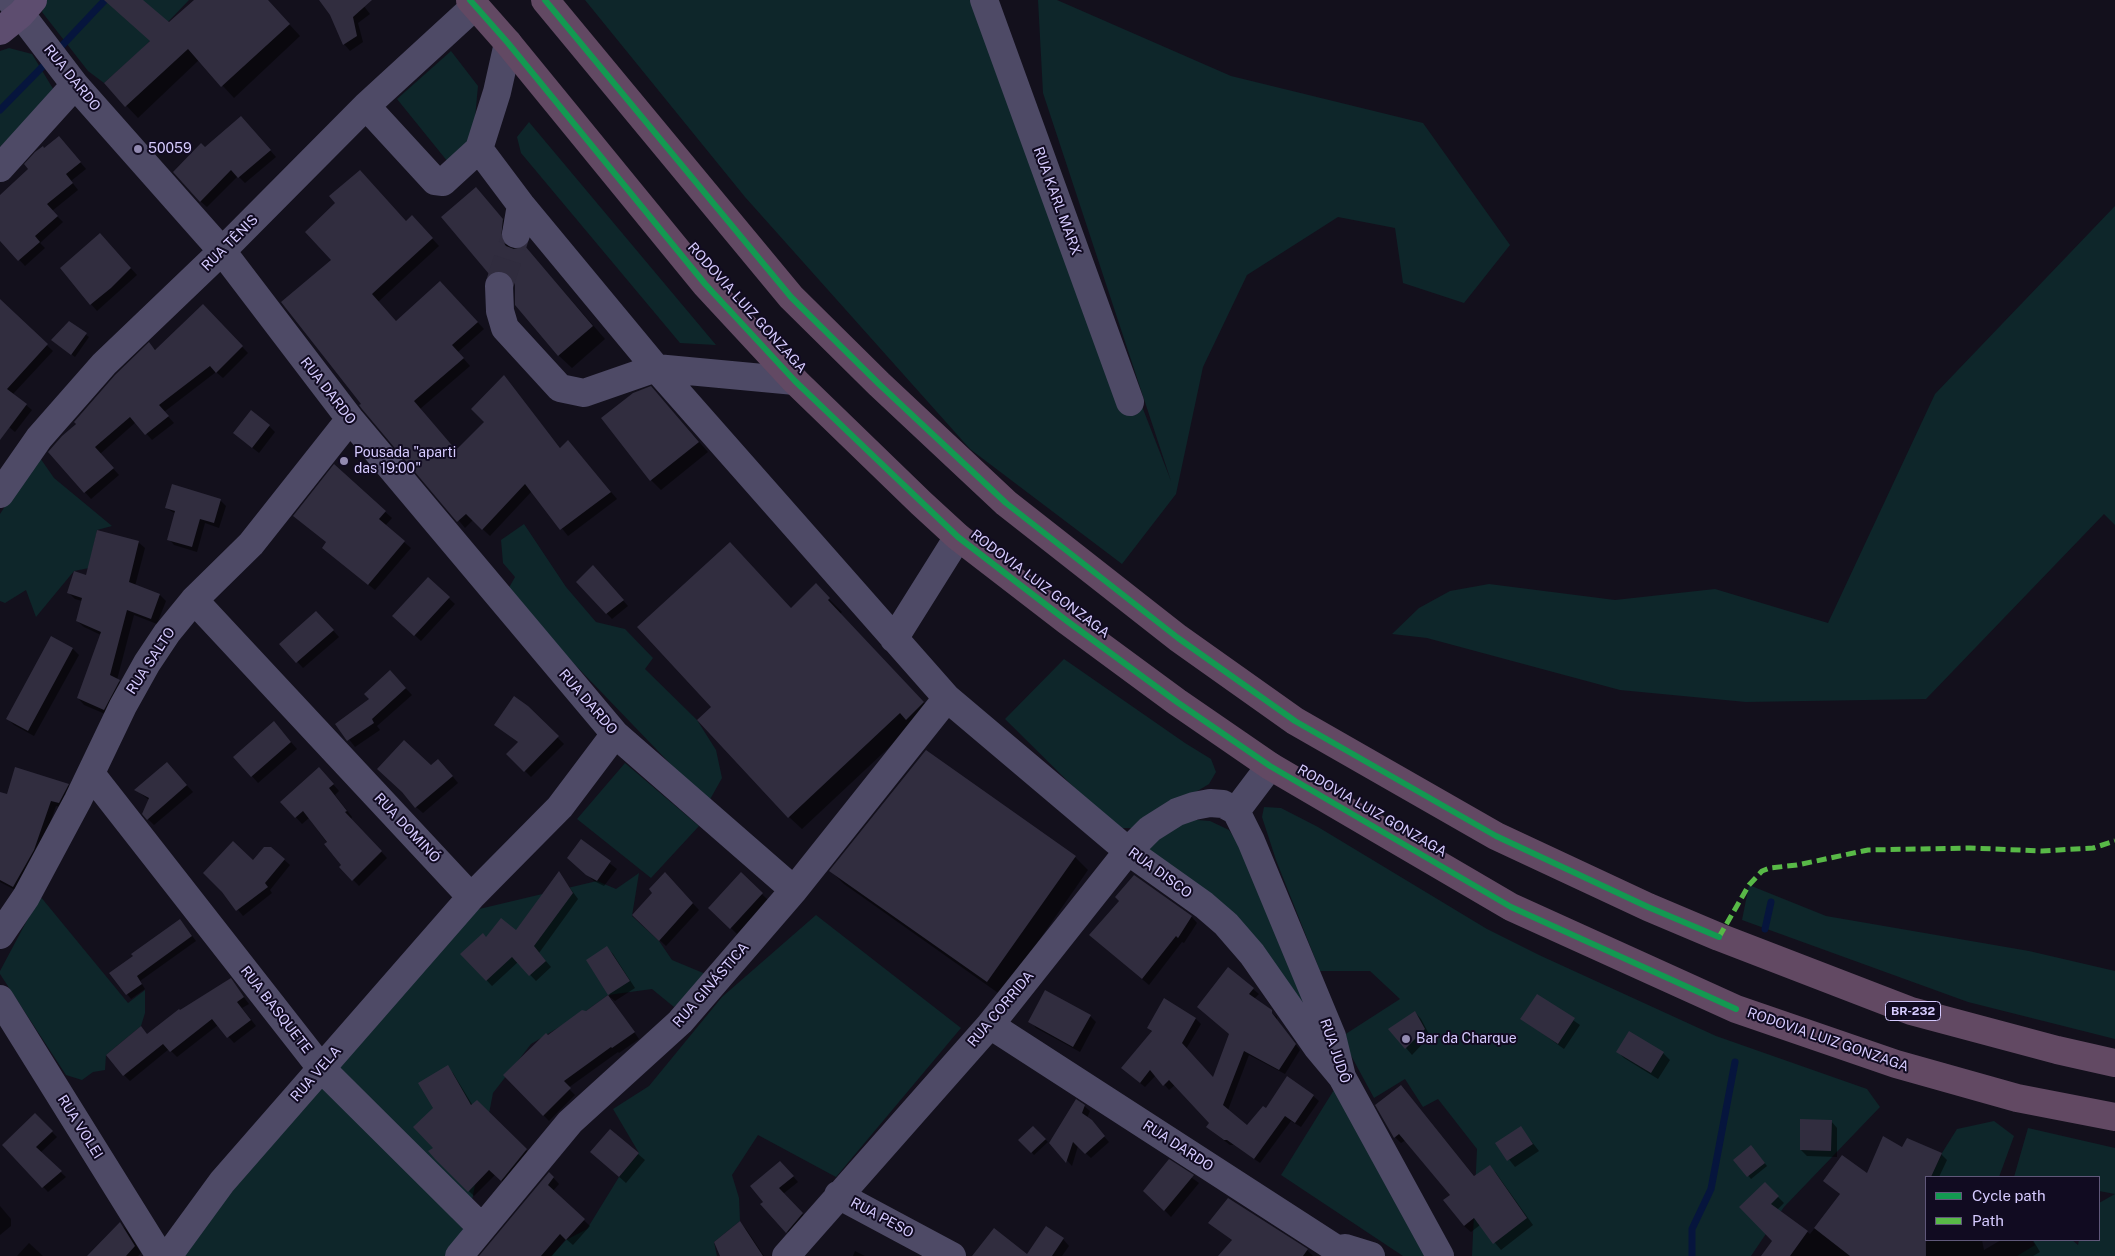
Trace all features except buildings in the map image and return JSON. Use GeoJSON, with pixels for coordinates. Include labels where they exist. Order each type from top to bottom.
{"type":"FeatureCollection","features":[{"type":"Feature","properties":{"kind":"highway","name":"BR-232"},"geometry":{"type":"LineString","coordinates":[[545,0],[791,297],[879,384],[1006,503],[1178,638],[1295,721],[1496,836],[1648,907],[1719,937],[1911,1011],[2057,1050],[2115,1063]]}},
{"type":"Feature","properties":{"kind":"highway","name":"RODOVIA LUIZ GONZAGA"},"geometry":{"type":"LineString","coordinates":[[473,3],[508,43],[705,284],[795,381],[958,536],[1138,673],[1270,766],[1511,906],[1736,1008],[1915,1069],[2017,1098],[2115,1117]]}},
{"type":"Feature","properties":{"kind":"main road"},"geometry":{"type":"LineString","coordinates":[[0,32],[21,5]]}},
{"type":"Feature","properties":{"kind":"street","name":"RUA KARL MARX"},"geometry":{"type":"LineString","coordinates":[[984,0],[1130,402]]}},
{"type":"Feature","properties":{"kind":"street","name":"RUA TÊNIS"},"geometry":{"type":"LineString","coordinates":[[0,494],[39,438],[104,364],[222,251],[366,106],[473,3]]}},
{"type":"Feature","properties":{"kind":"street","name":"RUA DARDO"},"geometry":{"type":"LineString","coordinates":[[21,5],[61,67],[222,251],[350,419],[614,734],[794,890]]}},
{"type":"Feature","properties":{"kind":"street"},"geometry":{"type":"LineString","coordinates":[[366,106],[435,181],[439,183],[448,179],[480,149],[497,92],[508,43]]}},
{"type":"Feature","properties":{"kind":"street"},"geometry":{"type":"LineString","coordinates":[[0,168],[61,67]]}},
{"type":"Feature","properties":{"kind":"street","name":"RUA DISCO"},"geometry":{"type":"LineString","coordinates":[[480,149],[522,205],[656,368],[947,698],[1128,851],[1196,899],[1226,924],[1252,954],[1317,1047],[1342,1077]]}},
{"type":"Feature","properties":{"kind":"street"},"geometry":{"type":"LineString","coordinates":[[516,234],[522,205]]}},
{"type":"Feature","properties":{"kind":"street"},"geometry":{"type":"LineString","coordinates":[[499,286],[500,310],[505,328],[560,388],[584,393],[656,368],[795,381]]}},
{"type":"Feature","properties":{"kind":"street","name":"RUA SALTO"},"geometry":{"type":"LineString","coordinates":[[0,935],[26,897],[91,774],[123,706],[147,663],[167,633],[194,600],[251,544],[350,419]]}},
{"type":"Feature","properties":{"kind":"street"},"geometry":{"type":"LineString","coordinates":[[894,639],[958,536]]}},
{"type":"Feature","properties":{"kind":"street","name":"RUA DOMINÓ"},"geometry":{"type":"LineString","coordinates":[[194,600],[471,897]]}},
{"type":"Feature","properties":{"kind":"street","name":"RUA GINÁSTICA"},"geometry":{"type":"LineString","coordinates":[[459,1256],[570,1122],[680,1022],[794,890],[947,698]]}},
{"type":"Feature","properties":{"kind":"street"},"geometry":{"type":"LineString","coordinates":[[471,897],[560,807],[614,734]]}},
{"type":"Feature","properties":{"kind":"street"},"geometry":{"type":"LineString","coordinates":[[1236,811],[1270,766]]}},
{"type":"Feature","properties":{"kind":"street","name":"RUA BASQUETE"},"geometry":{"type":"LineString","coordinates":[[91,774],[321,1068],[482,1228]]}},
{"type":"Feature","properties":{"kind":"street","name":"RUA CORRIDA"},"geometry":{"type":"LineString","coordinates":[[786,1256],[990,1025],[1128,851],[1150,829],[1178,812],[1210,803],[1223,804],[1236,811]]}},
{"type":"Feature","properties":{"kind":"street","name":"RUA JUDÔ"},"geometry":{"type":"LineString","coordinates":[[1236,811],[1251,841],[1332,1036],[1342,1077],[1440,1256]]}},
{"type":"Feature","properties":{"kind":"street","name":"RUA VELA"},"geometry":{"type":"LineString","coordinates":[[168,1256],[222,1182],[471,897]]}},
{"type":"Feature","properties":{"kind":"street","name":"RUA VOLEI"},"geometry":{"type":"LineString","coordinates":[[0,999],[160,1256]]}},
{"type":"Feature","properties":{"kind":"street","name":"RUA DARDO"},"geometry":{"type":"LineString","coordinates":[[990,1025],[1336,1253],[1345,1248],[1371,1256]]}},
{"type":"Feature","properties":{"kind":"street","name":"RUA PESO"},"geometry":{"type":"LineString","coordinates":[[838,1195],[952,1256]]}},
{"type":"Feature","properties":{"kind":"green space"},"geometry":{"type":"Polygon","coordinates":[[[47,0],[189,0],[142,49],[104,83],[88,71],[42,12],[47,0]]]}},
{"type":"Feature","properties":{"kind":"green space"},"geometry":{"type":"Polygon","coordinates":[[[585,0],[984,0],[1171,481],[1043,93],[1038,0],[1057,0],[1231,76],[1423,123],[1510,245],[1464,303],[1403,283],[1395,228],[1338,217],[1247,275],[1203,367],[1176,494],[1122,564],[970,449],[745,197],[585,0]]]}},
{"type":"Feature","properties":{"kind":"green space"},"geometry":{"type":"Polygon","coordinates":[[[9,48],[32,54],[55,92],[0,147],[0,51],[9,48]]]}},
{"type":"Feature","properties":{"kind":"green space"},"geometry":{"type":"Polygon","coordinates":[[[451,51],[478,86],[472,150],[452,167],[397,99],[451,51]]]}},
{"type":"Feature","properties":{"kind":"green space"},"geometry":{"type":"Polygon","coordinates":[[[529,122],[716,345],[680,343],[521,153],[517,137],[529,122]]]}},
{"type":"Feature","properties":{"kind":"green space"},"geometry":{"type":"Polygon","coordinates":[[[2115,206],[2115,525],[2104,514],[1926,699],[1746,702],[1620,690],[1427,638],[1392,634],[1419,608],[1450,591],[1489,584],[1615,600],[1715,589],[1828,623],[1935,394],[2115,206]]]}},
{"type":"Feature","properties":{"kind":"green space"},"geometry":{"type":"Polygon","coordinates":[[[38,455],[54,478],[112,526],[97,530],[89,568],[74,571],[36,617],[26,590],[5,603],[0,601],[0,514],[38,455]]]}},
{"type":"Feature","properties":{"kind":"green space"},"geometry":{"type":"Polygon","coordinates":[[[524,524],[566,587],[596,622],[625,629],[653,658],[645,669],[697,720],[716,750],[722,778],[708,803],[506,593],[515,577],[503,563],[501,540],[524,524]]]}},
{"type":"Feature","properties":{"kind":"green space"},"geometry":{"type":"Polygon","coordinates":[[[1064,659],[1211,759],[1216,772],[1209,784],[1136,828],[1115,828],[1005,719],[1064,659]]]}},
{"type":"Feature","properties":{"kind":"green space"},"geometry":{"type":"Polygon","coordinates":[[[625,763],[699,826],[651,878],[577,819],[625,763]]]}},
{"type":"Feature","properties":{"kind":"green space"},"geometry":{"type":"Polygon","coordinates":[[[1264,807],[1281,808],[1318,827],[1487,929],[1539,955],[1716,1036],[1867,1089],[1880,1107],[1784,1207],[1751,1256],[1472,1256],[1477,1149],[1438,1099],[1423,1107],[1405,1079],[1374,1098],[1341,1037],[1400,999],[1370,971],[1320,971],[1276,860],[1262,817],[1264,807]]]}},
{"type":"Feature","properties":{"kind":"green space"},"geometry":{"type":"Polygon","coordinates":[[[1185,819],[1210,821],[1229,830],[1245,854],[1323,1045],[1146,858],[1152,843],[1185,819]]]}},
{"type":"Feature","properties":{"kind":"green space"},"geometry":{"type":"Polygon","coordinates":[[[639,873],[632,916],[659,941],[672,960],[708,975],[674,1007],[652,989],[608,995],[586,1011],[531,1044],[493,1093],[465,1236],[449,1256],[169,1256],[454,915],[597,881],[616,889],[639,873]]]}},
{"type":"Feature","properties":{"kind":"green space"},"geometry":{"type":"Polygon","coordinates":[[[1749,885],[1826,916],[2029,951],[2115,971],[2115,1039],[1968,1002],[1742,920],[1749,885]]]}},
{"type":"Feature","properties":{"kind":"green space"},"geometry":{"type":"Polygon","coordinates":[[[40,896],[128,1003],[145,990],[145,1013],[141,1026],[106,1055],[105,1070],[93,1072],[82,1080],[66,1075],[0,974],[40,896]]]}},
{"type":"Feature","properties":{"kind":"green space"},"geometry":{"type":"Polygon","coordinates":[[[816,915],[961,1028],[836,1177],[758,1135],[732,1175],[739,1198],[740,1221],[714,1242],[717,1256],[551,1256],[566,1240],[587,1229],[619,1177],[639,1153],[613,1109],[649,1086],[722,997],[816,915]]]}},
{"type":"Feature","properties":{"kind":"green space"},"geometry":{"type":"Polygon","coordinates":[[[1337,1085],[1434,1256],[1403,1256],[1281,1175],[1337,1085]]]}},
{"type":"Feature","properties":{"kind":"green space"},"geometry":{"type":"Polygon","coordinates":[[[1994,1121],[2014,1136],[1999,1176],[1931,1176],[1942,1153],[1957,1129],[1994,1121]]]}},
{"type":"Feature","properties":{"kind":"green space"},"geometry":{"type":"Polygon","coordinates":[[[2028,1128],[2115,1148],[2115,1194],[2100,1191],[2100,1176],[2014,1176],[2028,1128]]]}},
{"type":"Feature","properties":{"kind":"green space"},"geometry":{"type":"Polygon","coordinates":[[[2115,1194],[2115,1256],[2017,1256],[2035,1245],[2033,1241],[2073,1241],[2078,1245],[2079,1241],[2100,1241],[2100,1202],[2115,1194]]]}},
{"type":"Feature","properties":{"kind":"waterway"},"geometry":{"type":"LineString","coordinates":[[56,52],[105,0]]}},
{"type":"Feature","properties":{"kind":"waterway"},"geometry":{"type":"LineString","coordinates":[[0,110],[49,60]]}},
{"type":"Feature","properties":{"kind":"waterway"},"geometry":{"type":"LineString","coordinates":[[1765,929],[1771,902]]}},
{"type":"Feature","properties":{"kind":"waterway"},"geometry":{"type":"LineString","coordinates":[[1692,1256],[1692,1229],[1711,1189],[1735,1062]]}},
{"type":"Feature","properties":{"kind":"tunnel"},"geometry":{"type":"LineString","coordinates":[[499,286],[516,234]]}},
{"type":"Feature","properties":{"kind":"marked path"},"geometry":{"type":"LineString","coordinates":[[1719,937],[1749,885],[1762,871],[1770,868],[1797,865],[1868,850],[1970,848],[2042,851],[2093,848],[2115,841]]}},
{"type":"Feature","properties":{"kind":"cycle path"},"geometry":{"type":"LineString","coordinates":[[470,0],[508,43],[705,284],[795,381],[958,537],[1177,702],[1270,766],[1511,907],[1736,1009]]}},
{"type":"Feature","properties":{"kind":"cycle path"},"geometry":{"type":"LineString","coordinates":[[545,0],[791,297],[879,384],[1006,503],[1178,638],[1295,721],[1496,836],[1648,907],[1719,937]]}},
{"type":"Feature","properties":{"kind":"place","name":"50059"},"geometry":{"type":"Point","coordinates":[138,149]}},
{"type":"Feature","properties":{"kind":"place","name":"Pousada \"aparti das 19:00\""},"geometry":{"type":"Point","coordinates":[344,461]}},
{"type":"Feature","properties":{"kind":"place","name":"Bar da Charque"},"geometry":{"type":"Point","coordinates":[1406,1039]}}]}
